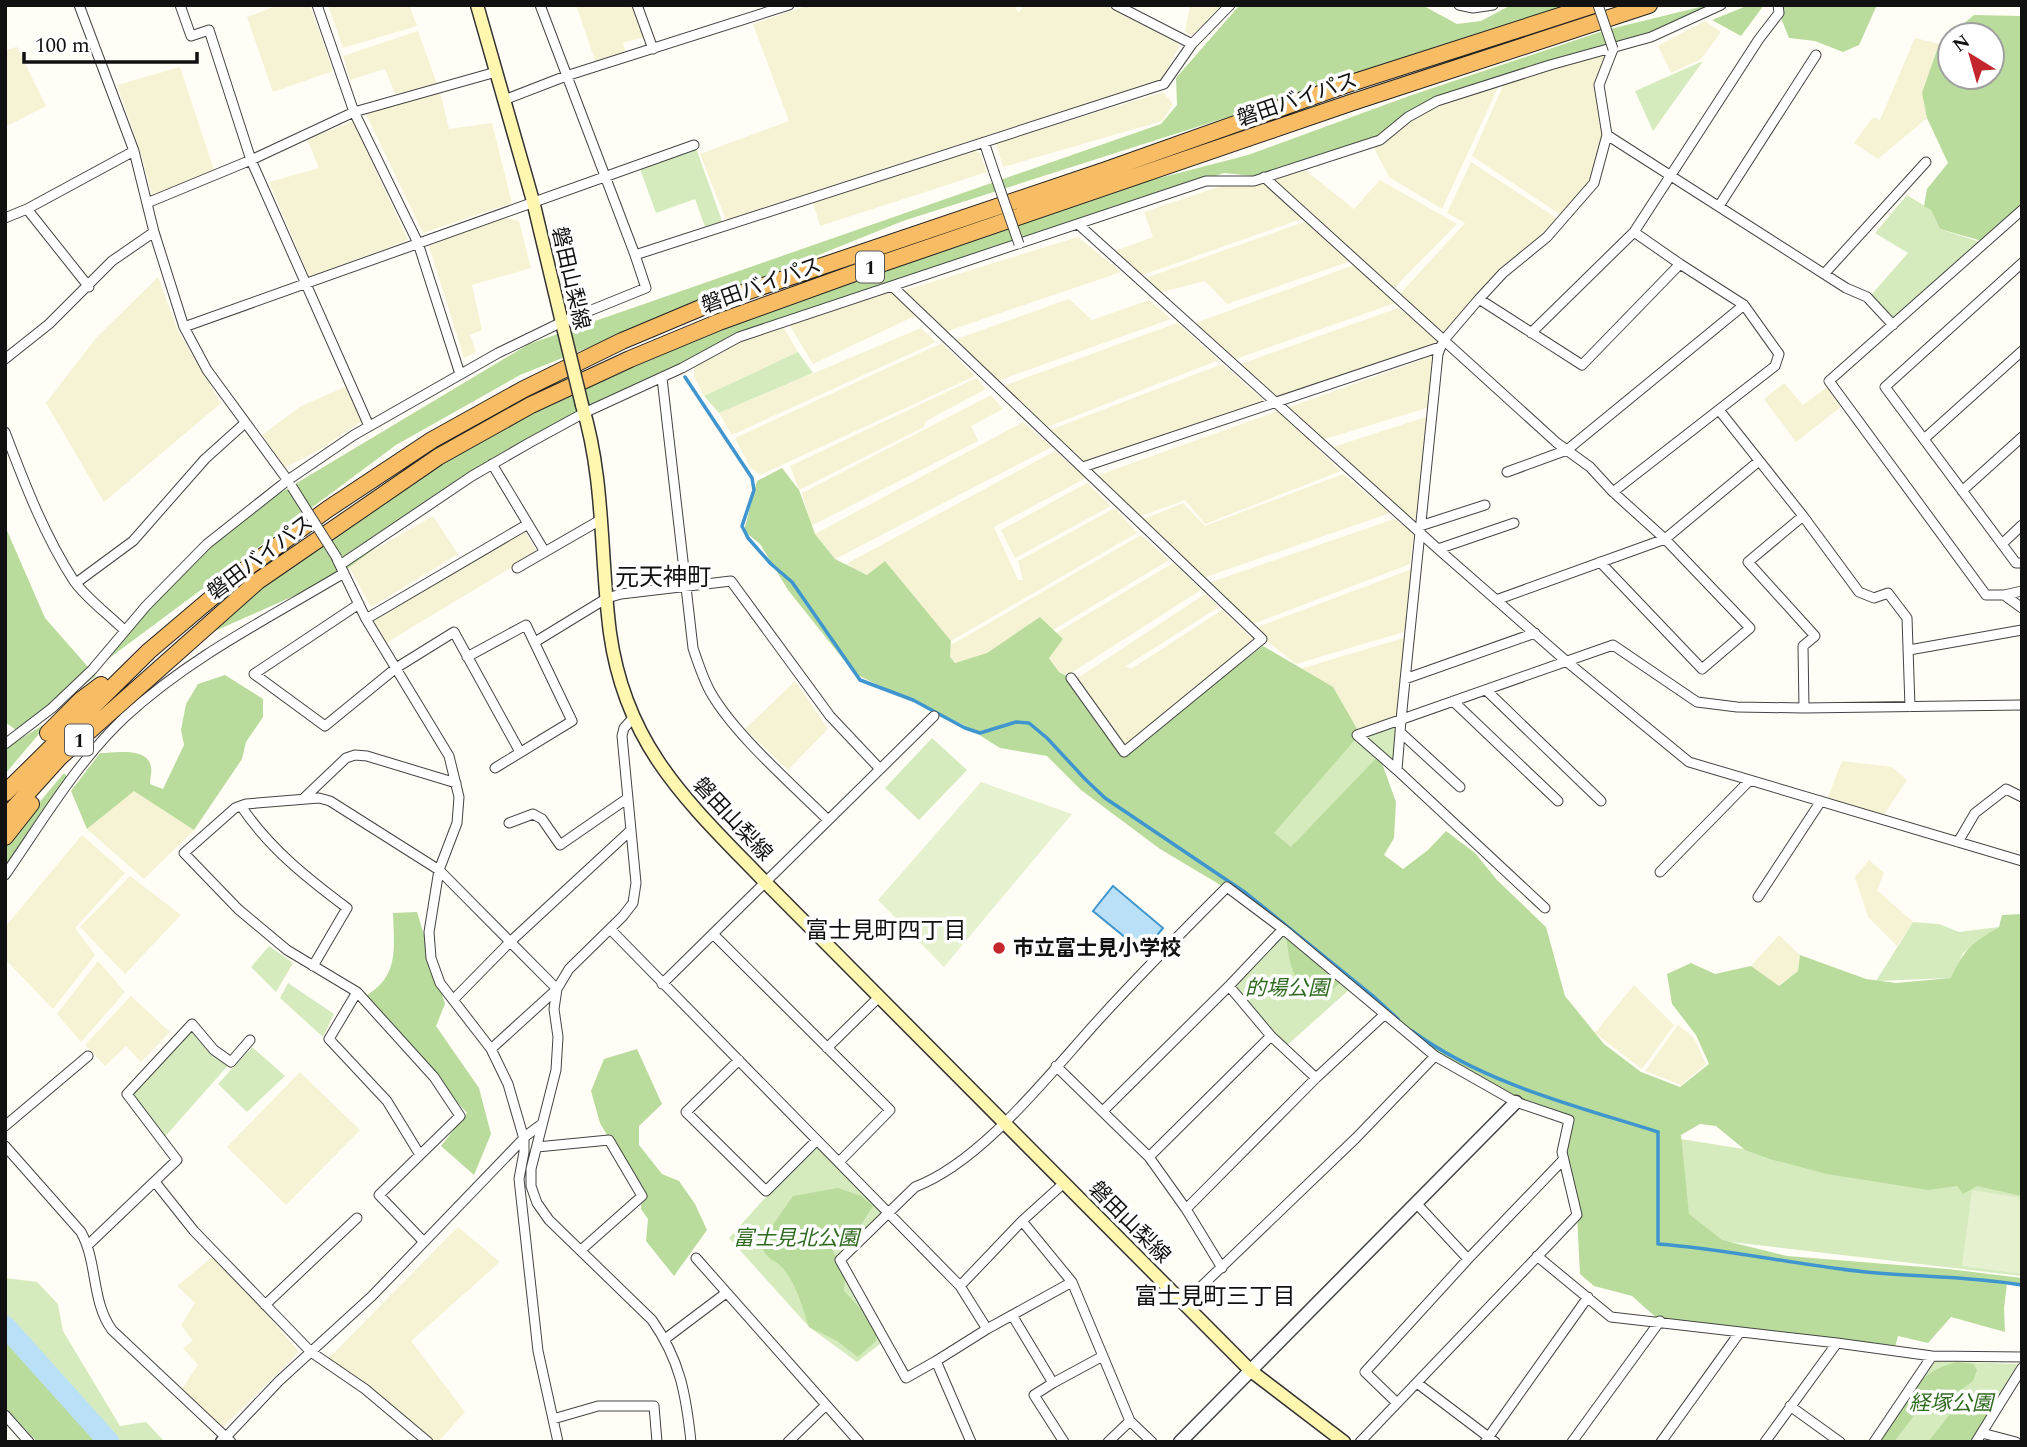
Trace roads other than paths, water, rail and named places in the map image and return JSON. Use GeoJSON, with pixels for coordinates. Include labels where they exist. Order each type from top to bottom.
{"type":"FeatureCollection","features":[{"type":"Feature","properties":{"kind":"highway","name":"磐田バイパス"},"geometry":{"type":"LineString","coordinates":[[5,793],[149,651],[247,567],[420,448],[524,389],[622,341],[710,304],[1106,170],[1345,85],[1596,5]]}},
{"type":"Feature","properties":{"kind":"highway","name":"磐田バイパス"},"geometry":{"type":"LineString","coordinates":[[5,818],[60,757],[258,581],[438,457],[531,405],[719,322],[863,270],[1353,102],[1649,5]]}},
{"type":"Feature","properties":{"kind":"highway"},"geometry":{"type":"LineString","coordinates":[[5,779],[80,700],[149,651]]}},
{"type":"Feature","properties":{"kind":"highway"},"geometry":{"type":"LineString","coordinates":[[5,837],[59,771],[160,667]]}},
{"type":"Feature","properties":{"kind":"main road","name":"磐田山梨線"},"geometry":{"type":"LineString","coordinates":[[477,5],[533,201],[583,409],[602,519],[607,598],[618,675],[634,718],[656,761],[690,804],[765,882],[1251,1371],[1344,1442]]}},
{"type":"Feature","properties":{"kind":"street"},"geometry":{"type":"LineString","coordinates":[[79,5],[134,151],[154,232],[184,327],[207,370],[290,483],[340,565],[366,619],[449,756],[460,797],[457,823],[439,870],[429,932],[431,958],[440,983],[491,1049],[508,1084],[524,1139],[519,1179],[538,1351],[558,1442]]}},
{"type":"Feature","properties":{"kind":"street"},"geometry":{"type":"LineString","coordinates":[[180,5],[191,36],[209,30],[251,160],[369,426]]}},
{"type":"Feature","properties":{"kind":"street"},"geometry":{"type":"LineString","coordinates":[[317,5],[354,113],[418,243],[460,373]]}},
{"type":"Feature","properties":{"kind":"street"},"geometry":{"type":"LineString","coordinates":[[5,744],[52,708],[82,680],[146,606],[207,544],[369,426],[460,373],[646,289],[540,5]]}},
{"type":"Feature","properties":{"kind":"street"},"geometry":{"type":"LineString","coordinates":[[637,5],[653,49]]}},
{"type":"Feature","properties":{"kind":"street"},"geometry":{"type":"LineString","coordinates":[[504,100],[566,76],[789,5]]}},
{"type":"Feature","properties":{"kind":"street"},"geometry":{"type":"LineString","coordinates":[[1116,5],[1192,44]]}},
{"type":"Feature","properties":{"kind":"street"},"geometry":{"type":"LineString","coordinates":[[635,255],[1164,84],[1192,44],[1230,5]]}},
{"type":"Feature","properties":{"kind":"street"},"geometry":{"type":"LineString","coordinates":[[1459,5],[1473,8],[1493,5]]}},
{"type":"Feature","properties":{"kind":"street"},"geometry":{"type":"LineString","coordinates":[[1397,770],[1438,354],[1442,344],[1479,299],[1503,273],[1547,237],[1594,183],[1607,135],[1600,85],[1613,49],[1596,5]]}},
{"type":"Feature","properties":{"kind":"street"},"geometry":{"type":"LineString","coordinates":[[5,875],[89,757],[125,718],[218,645],[492,464],[583,409],[662,378],[739,337],[1206,181],[1254,181],[1380,140],[1408,117],[1437,101],[1550,65],[1651,37],[1721,5]]}},
{"type":"Feature","properties":{"kind":"street"},"geometry":{"type":"LineString","coordinates":[[1531,333],[1634,232],[1759,39],[1779,13],[1777,5]]}},
{"type":"Feature","properties":{"kind":"street"},"geometry":{"type":"LineString","coordinates":[[1719,206],[1816,55]]}},
{"type":"Feature","properties":{"kind":"street"},"geometry":{"type":"LineString","coordinates":[[147,204],[354,113],[496,72]]}},
{"type":"Feature","properties":{"kind":"street"},"geometry":{"type":"LineString","coordinates":[[1607,135],[1846,288],[1867,297],[1894,325]]}},
{"type":"Feature","properties":{"kind":"street"},"geometry":{"type":"LineString","coordinates":[[984,142],[1019,244]]}},
{"type":"Feature","properties":{"kind":"street"},"geometry":{"type":"LineString","coordinates":[[184,327],[694,145]]}},
{"type":"Feature","properties":{"kind":"street"},"geometry":{"type":"LineString","coordinates":[[5,218],[27,209],[134,151]]}},
{"type":"Feature","properties":{"kind":"street"},"geometry":{"type":"LineString","coordinates":[[1824,274],[1926,162]]}},
{"type":"Feature","properties":{"kind":"street"},"geometry":{"type":"LineString","coordinates":[[1264,177],[1442,344],[1590,467],[1613,492],[1665,539],[1750,628],[1702,669],[1600,562]]}},
{"type":"Feature","properties":{"kind":"street"},"geometry":{"type":"LineString","coordinates":[[27,209],[89,286]]}},
{"type":"Feature","properties":{"kind":"street"},"geometry":{"type":"LineString","coordinates":[[2022,210],[1829,381],[1986,595],[2022,591]]}},
{"type":"Feature","properties":{"kind":"street"},"geometry":{"type":"LineString","coordinates":[[1078,224],[1420,529],[1438,549],[1566,661],[1689,762],[2022,861]]}},
{"type":"Feature","properties":{"kind":"street"},"geometry":{"type":"LineString","coordinates":[[5,359],[49,324],[112,261],[154,232]]}},
{"type":"Feature","properties":{"kind":"street"},"geometry":{"type":"LineString","coordinates":[[1613,492],[1775,366],[1779,354],[1744,305],[1634,232]]}},
{"type":"Feature","properties":{"kind":"street"},"geometry":{"type":"LineString","coordinates":[[2022,263],[1885,387],[2016,563],[2022,563]]}},
{"type":"Feature","properties":{"kind":"street"},"geometry":{"type":"LineString","coordinates":[[1479,299],[1582,365],[1680,264]]}},
{"type":"Feature","properties":{"kind":"street"},"geometry":{"type":"LineString","coordinates":[[892,286],[1262,639],[1124,752],[1071,678]]}},
{"type":"Feature","properties":{"kind":"street"},"geometry":{"type":"LineString","coordinates":[[1507,472],[1567,450],[1744,305]]}},
{"type":"Feature","properties":{"kind":"street"},"geometry":{"type":"LineString","coordinates":[[1083,467],[1442,344]]}},
{"type":"Feature","properties":{"kind":"street"},"geometry":{"type":"LineString","coordinates":[[1924,439],[2022,351]]}},
{"type":"Feature","properties":{"kind":"street"},"geometry":{"type":"LineString","coordinates":[[662,378],[693,648],[711,693],[744,736],[828,820]]}},
{"type":"Feature","properties":{"kind":"street"},"geometry":{"type":"LineString","coordinates":[[1718,410],[1803,516],[1859,592],[1874,598],[1888,593],[1900,606],[1907,618],[1910,706]]}},
{"type":"Feature","properties":{"kind":"street"},"geometry":{"type":"LineString","coordinates":[[76,583],[133,541],[205,459],[245,423]]}},
{"type":"Feature","properties":{"kind":"street"},"geometry":{"type":"LineString","coordinates":[[5,432],[34,503],[76,583],[125,631]]}},
{"type":"Feature","properties":{"kind":"street"},"geometry":{"type":"LineString","coordinates":[[1962,491],[2022,437]]}},
{"type":"Feature","properties":{"kind":"street"},"geometry":{"type":"LineString","coordinates":[[1496,600],[1665,539],[1759,461]]}},
{"type":"Feature","properties":{"kind":"street"},"geometry":{"type":"LineString","coordinates":[[492,464],[545,552]]}},
{"type":"Feature","properties":{"kind":"street"},"geometry":{"type":"LineString","coordinates":[[1420,529],[1485,505]]}},
{"type":"Feature","properties":{"kind":"street"},"geometry":{"type":"LineString","coordinates":[[1803,516],[1748,562],[1815,636],[1803,646],[1804,708]]}},
{"type":"Feature","properties":{"kind":"street"},"geometry":{"type":"LineString","coordinates":[[517,568],[602,519]]}},
{"type":"Feature","properties":{"kind":"street"},"geometry":{"type":"LineString","coordinates":[[1438,549],[1514,523]]}},
{"type":"Feature","properties":{"kind":"street"},"geometry":{"type":"LineString","coordinates":[[366,619],[528,524]]}},
{"type":"Feature","properties":{"kind":"street"},"geometry":{"type":"LineString","coordinates":[[2002,544],[2022,525]]}},
{"type":"Feature","properties":{"kind":"street"},"geometry":{"type":"LineString","coordinates":[[535,642],[607,598],[731,581],[830,716],[880,769]]}},
{"type":"Feature","properties":{"kind":"street"},"geometry":{"type":"LineString","coordinates":[[2004,595],[2022,608]]}},
{"type":"Feature","properties":{"kind":"street"},"geometry":{"type":"LineString","coordinates":[[359,604],[254,674],[325,726],[396,668],[454,632],[520,752]]}},
{"type":"Feature","properties":{"kind":"street"},"geometry":{"type":"LineString","coordinates":[[467,657],[526,625],[572,721],[495,768]]}},
{"type":"Feature","properties":{"kind":"street"},"geometry":{"type":"LineString","coordinates":[[1909,650],[2022,630]]}},
{"type":"Feature","properties":{"kind":"street"},"geometry":{"type":"LineString","coordinates":[[1405,679],[1535,633]]}},
{"type":"Feature","properties":{"kind":"street"},"geometry":{"type":"LineString","coordinates":[[1545,908],[1357,735],[1613,645],[1697,702],[1737,707],[1804,708],[2022,705]]}},
{"type":"Feature","properties":{"kind":"street"},"geometry":{"type":"LineString","coordinates":[[1486,690],[1601,801]]}},
{"type":"Feature","properties":{"kind":"street"},"geometry":{"type":"LineString","coordinates":[[1453,702],[1558,801]]}},
{"type":"Feature","properties":{"kind":"street"},"geometry":{"type":"LineString","coordinates":[[662,984],[934,716]]}},
{"type":"Feature","properties":{"kind":"street"},"geometry":{"type":"LineString","coordinates":[[491,1049],[557,989],[569,969],[611,930],[633,902],[636,883],[622,736],[624,728],[634,718]]}},
{"type":"Feature","properties":{"kind":"street"},"geometry":{"type":"LineString","coordinates":[[1400,732],[1460,787]]}},
{"type":"Feature","properties":{"kind":"street"},"geometry":{"type":"LineString","coordinates":[[303,799],[346,758],[355,755],[456,783]]}},
{"type":"Feature","properties":{"kind":"street"},"geometry":{"type":"LineString","coordinates":[[1660,872],[1750,780]]}},
{"type":"Feature","properties":{"kind":"street"},"geometry":{"type":"LineString","coordinates":[[1958,842],[1975,813],[2006,789],[2022,797]]}},
{"type":"Feature","properties":{"kind":"street"},"geometry":{"type":"LineString","coordinates":[[424,1242],[379,1195],[460,1116],[434,1077],[357,992],[287,950],[238,909],[184,853],[235,808],[303,799],[319,798],[330,801],[439,870],[557,989]]}},
{"type":"Feature","properties":{"kind":"street"},"geometry":{"type":"LineString","coordinates":[[509,823],[533,814],[542,819],[560,845],[628,798]]}},
{"type":"Feature","properties":{"kind":"street"},"geometry":{"type":"LineString","coordinates":[[1758,897],[1821,801]]}},
{"type":"Feature","properties":{"kind":"street"},"geometry":{"type":"LineString","coordinates":[[241,806],[271,845],[303,875],[347,908],[313,966]]}},
{"type":"Feature","properties":{"kind":"street"},"geometry":{"type":"LineString","coordinates":[[453,1000],[510,942],[631,830]]}},
{"type":"Feature","properties":{"kind":"street"},"geometry":{"type":"LineString","coordinates":[[1073,1282],[987,1329],[906,1378],[840,1260],[915,1187],[930,1181],[971,1154],[1004,1123],[1227,887],[1283,929],[1435,1056],[1516,1102],[1569,1120],[1562,1152],[1577,1215],[1360,1442]]}},
{"type":"Feature","properties":{"kind":"street"},"geometry":{"type":"LineString","coordinates":[[1104,1110],[1283,929]]}},
{"type":"Feature","properties":{"kind":"street"},"geometry":{"type":"LineString","coordinates":[[611,930],[960,1286],[987,1329]]}},
{"type":"Feature","properties":{"kind":"street"},"geometry":{"type":"LineString","coordinates":[[713,934],[890,1110],[839,1162]]}},
{"type":"Feature","properties":{"kind":"street"},"geometry":{"type":"LineString","coordinates":[[1229,986],[1271,1036],[1316,1078]]}},
{"type":"Feature","properties":{"kind":"street"},"geometry":{"type":"LineString","coordinates":[[557,989],[554,1009],[558,1037],[555,1070],[531,1169],[531,1186],[537,1203],[549,1220],[652,1320],[665,1339],[676,1360],[683,1383],[691,1442]]}},
{"type":"Feature","properties":{"kind":"street"},"geometry":{"type":"LineString","coordinates":[[357,992],[330,1039],[387,1101],[420,1155]]}},
{"type":"Feature","properties":{"kind":"street"},"geometry":{"type":"LineString","coordinates":[[827,1048],[879,997]]}},
{"type":"Feature","properties":{"kind":"street"},"geometry":{"type":"LineString","coordinates":[[1186,1209],[1316,1078],[1385,1014]]}},
{"type":"Feature","properties":{"kind":"street"},"geometry":{"type":"LineString","coordinates":[[88,1245],[177,1160],[127,1094],[192,1024],[214,1050],[231,1062],[250,1040]]}},
{"type":"Feature","properties":{"kind":"street"},"geometry":{"type":"LineString","coordinates":[[1149,1157],[1271,1036]]}},
{"type":"Feature","properties":{"kind":"street"},"geometry":{"type":"LineString","coordinates":[[5,1126],[88,1056]]}},
{"type":"Feature","properties":{"kind":"street"},"geometry":{"type":"LineString","coordinates":[[1184,1303],[1356,1138],[1435,1056]]}},
{"type":"Feature","properties":{"kind":"street"},"geometry":{"type":"LineString","coordinates":[[739,1060],[687,1112],[766,1191],[817,1140]]}},
{"type":"Feature","properties":{"kind":"street"},"geometry":{"type":"LineString","coordinates":[[1056,1066],[1104,1110],[1149,1157],[1186,1209],[1222,1268]]}},
{"type":"Feature","properties":{"kind":"street"},"geometry":{"type":"LineString","coordinates":[[1180,1442],[1516,1102]]}},
{"type":"Feature","properties":{"kind":"street"},"geometry":{"type":"LineString","coordinates":[[5,1146],[68,1214],[88,1245],[103,1318],[112,1331],[226,1440],[279,1381],[372,1296],[524,1139],[542,1124]]}},
{"type":"Feature","properties":{"kind":"street"},"geometry":{"type":"LineString","coordinates":[[537,1147],[608,1140],[642,1196],[581,1250]]}},
{"type":"Feature","properties":{"kind":"street"},"geometry":{"type":"LineString","coordinates":[[1397,1404],[1365,1372],[1563,1160]]}},
{"type":"Feature","properties":{"kind":"street"},"geometry":{"type":"LineString","coordinates":[[155,1182],[194,1231],[311,1352],[365,1389],[428,1442]]}},
{"type":"Feature","properties":{"kind":"street"},"geometry":{"type":"LineString","coordinates":[[960,1286],[1022,1221],[1064,1183]]}},
{"type":"Feature","properties":{"kind":"street"},"geometry":{"type":"LineString","coordinates":[[1416,1203],[1468,1259]]}},
{"type":"Feature","properties":{"kind":"street"},"geometry":{"type":"LineString","coordinates":[[265,1304],[357,1218]]}},
{"type":"Feature","properties":{"kind":"street"},"geometry":{"type":"LineString","coordinates":[[1022,1221],[1073,1282],[1130,1420],[1152,1442]]}},
{"type":"Feature","properties":{"kind":"street"},"geometry":{"type":"LineString","coordinates":[[1537,1256],[1611,1317],[1932,1356],[2022,1357]]}},
{"type":"Feature","properties":{"kind":"street"},"geometry":{"type":"LineString","coordinates":[[696,1258],[859,1442]]}},
{"type":"Feature","properties":{"kind":"street"},"geometry":{"type":"LineString","coordinates":[[665,1339],[726,1293]]}},
{"type":"Feature","properties":{"kind":"street"},"geometry":{"type":"LineString","coordinates":[[1417,1383],[1489,1440],[1588,1297]]}},
{"type":"Feature","properties":{"kind":"street"},"geometry":{"type":"LineString","coordinates":[[1012,1315],[1053,1383]]}},
{"type":"Feature","properties":{"kind":"street"},"geometry":{"type":"LineString","coordinates":[[1572,1442],[1660,1321]]}},
{"type":"Feature","properties":{"kind":"street"},"geometry":{"type":"LineString","coordinates":[[1661,1442],[1741,1332]]}},
{"type":"Feature","properties":{"kind":"street"},"geometry":{"type":"LineString","coordinates":[[1765,1442],[1837,1343]]}},
{"type":"Feature","properties":{"kind":"street"},"geometry":{"type":"LineString","coordinates":[[1064,1442],[1034,1395],[1103,1356]]}},
{"type":"Feature","properties":{"kind":"street"},"geometry":{"type":"LineString","coordinates":[[1874,1442],[1932,1356]]}},
{"type":"Feature","properties":{"kind":"street"},"geometry":{"type":"LineString","coordinates":[[936,1361],[971,1442]]}},
{"type":"Feature","properties":{"kind":"street"},"geometry":{"type":"LineString","coordinates":[[1976,1442],[2022,1368]]}},
{"type":"Feature","properties":{"kind":"street"},"geometry":{"type":"LineString","coordinates":[[788,1442],[827,1405]]}},
{"type":"Feature","properties":{"kind":"street"},"geometry":{"type":"LineString","coordinates":[[553,1419],[598,1406],[654,1406],[657,1442]]}},
{"type":"Feature","properties":{"kind":"street"},"geometry":{"type":"LineString","coordinates":[[1790,1406],[1840,1442]]}},
{"type":"Feature","properties":{"kind":"street"},"geometry":{"type":"LineString","coordinates":[[5,1415],[23,1440]]}},
{"type":"Feature","properties":{"kind":"street"},"geometry":{"type":"LineString","coordinates":[[1108,1442],[1130,1420]]}},
{"type":"Feature","properties":{"kind":"street"},"geometry":{"type":"LineString","coordinates":[[1982,1433],[2016,1442]]}},
{"type":"Feature","properties":{"kind":"water"},"geometry":{"type":"Polygon","coordinates":[[[1113,886],[1163,928],[1143,952],[1093,911],[1113,886]]]}},
{"type":"Feature","properties":{"kind":"waterway"},"geometry":{"type":"LineString","coordinates":[[685,377],[752,478],[754,490],[742,526],[748,538],[771,564],[792,582],[860,680],[913,700],[965,728],[980,733],[1016,722],[1029,723],[1105,798],[1246,893],[1398,1019]]}},
{"type":"Feature","properties":{"kind":"waterway"},"geometry":{"type":"LineString","coordinates":[[1412,1031],[1469,1065],[1500,1079],[1658,1132],[1658,1244],[1866,1272],[1964,1278],[2022,1285]]}},
{"type":"Feature","properties":{"kind":"waterway"},"geometry":{"type":"LineString","coordinates":[[5,1326],[109,1442]]}},
{"type":"Feature","properties":{"kind":"place","name":"市立富士見小学校"},"geometry":{"type":"Point","coordinates":[999,948]}},
{"type":"Feature","properties":{"kind":"district","name":"元天神町"},"geometry":{"type":"Point","coordinates":[663,577]}},
{"type":"Feature","properties":{"kind":"district","name":"富士見町四丁目"},"geometry":{"type":"Point","coordinates":[886,930]}},
{"type":"Feature","properties":{"kind":"district","name":"富士見町三丁目"},"geometry":{"type":"Point","coordinates":[1215,1296]}},
{"type":"Feature","properties":{"kind":"park label","name":"的場公園"},"geometry":{"type":"Point","coordinates":[1287,988]}},
{"type":"Feature","properties":{"kind":"park label","name":"富士見北公園"},"geometry":{"type":"Point","coordinates":[796,1238]}},
{"type":"Feature","properties":{"kind":"park label","name":"経塚公園"},"geometry":{"type":"Point","coordinates":[1951,1403]}}]}
